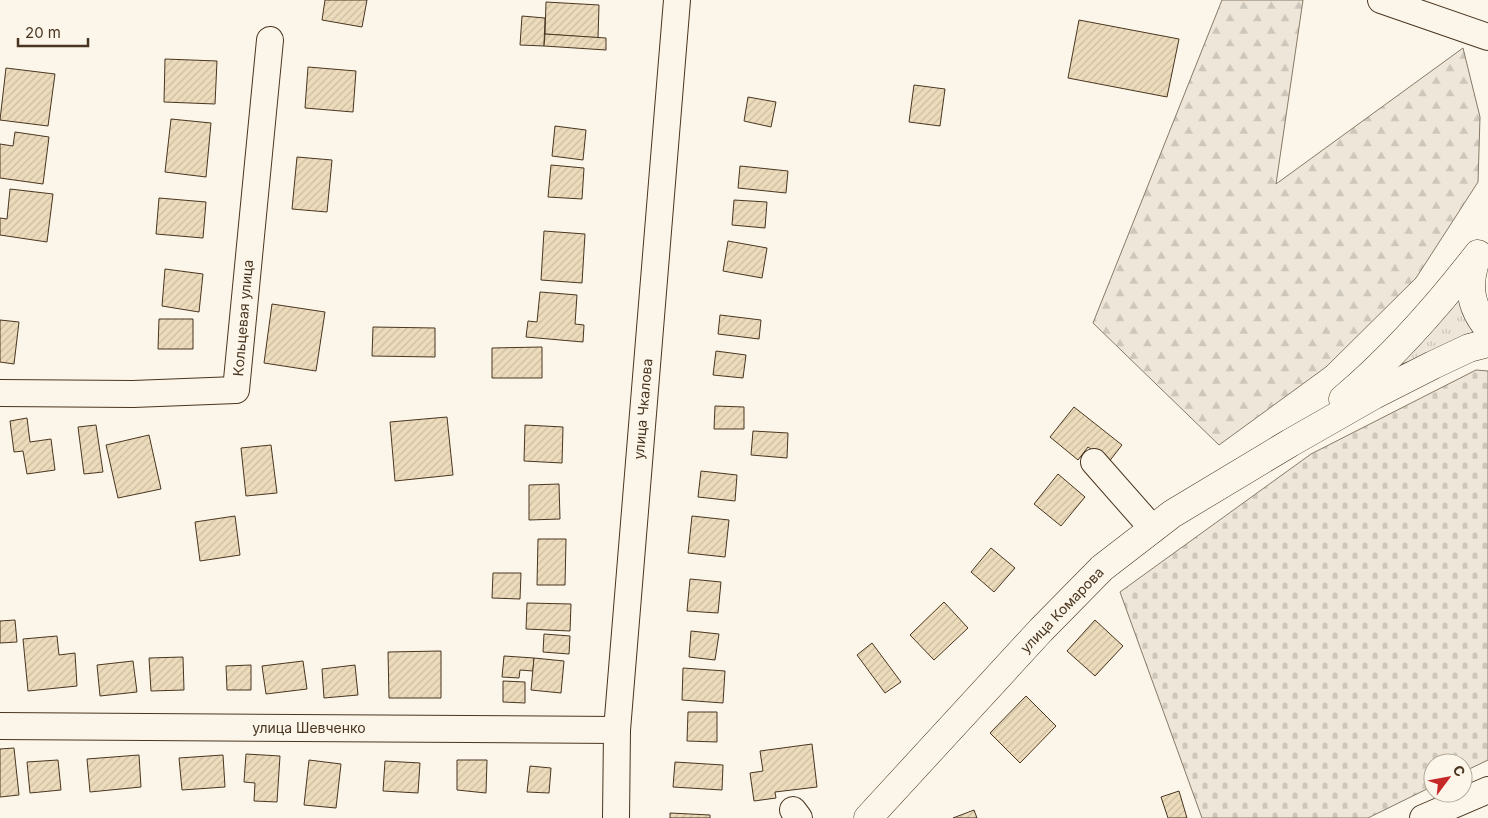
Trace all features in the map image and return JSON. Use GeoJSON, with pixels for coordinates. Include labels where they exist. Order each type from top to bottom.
{"type":"FeatureCollection","features":[{"type":"Feature","properties":{"kind":"main road"},"geometry":{"type":"LineString","coordinates":[[1485,244],[1471,275],[1472,298],[1480,318],[1488,328]]}},
{"type":"Feature","properties":{"kind":"main road"},"geometry":{"type":"LineString","coordinates":[[1290,443],[1366,380],[1456,283],[1485,244]]}},
{"type":"Feature","properties":{"kind":"main road"},"geometry":{"type":"LineString","coordinates":[[1290,443],[1374,395],[1433,365],[1469,348],[1488,343]]}},
{"type":"Feature","properties":{"kind":"main road","name":"улица Комарова"},"geometry":{"type":"LineString","coordinates":[[868,818],[1041,630],[1102,568],[1172,514],[1290,443]]}},
{"type":"Feature","properties":{"kind":"street","name":"улица Чкалова"},"geometry":{"type":"LineString","coordinates":[[616,818],[617,730],[677,0]]}},
{"type":"Feature","properties":{"kind":"street"},"geometry":{"type":"LineString","coordinates":[[1381,0],[1488,37]]}},
{"type":"Feature","properties":{"kind":"street","name":"Кольцевая улица"},"geometry":{"type":"LineString","coordinates":[[0,393],[133,394],[236,390],[270,40]]}},
{"type":"Feature","properties":{"kind":"street"},"geometry":{"type":"LineString","coordinates":[[1094,462],[1153,529]]}},
{"type":"Feature","properties":{"kind":"street","name":"улица Шевченко"},"geometry":{"type":"LineString","coordinates":[[0,726],[617,730]]}},
{"type":"Feature","properties":{"kind":"street"},"geometry":{"type":"LineString","coordinates":[[1423,818],[1488,790]]}},
{"type":"Feature","properties":{"kind":"green space"},"geometry":{"type":"Polygon","coordinates":[[[1222,0],[1303,0],[1276,184],[1463,48],[1480,117],[1478,182],[1416,278],[1326,367],[1219,445],[1093,323],[1222,0]]]}},
{"type":"Feature","properties":{"kind":"green space"},"geometry":{"type":"Polygon","coordinates":[[[1463,288],[1480,337],[1399,365],[1463,288]]]}},
{"type":"Feature","properties":{"kind":"green space"},"geometry":{"type":"Polygon","coordinates":[[[1476,370],[1488,371],[1488,760],[1473,767],[1473,753],[1423,753],[1423,791],[1368,818],[1202,818],[1120,592],[1311,454],[1476,370]]]}},
{"type":"Feature","properties":{"kind":"building"},"geometry":{"type":"Polygon","coordinates":[[[325,0],[367,0],[362,27],[322,20],[325,0]]]}},
{"type":"Feature","properties":{"kind":"building"},"geometry":{"type":"Polygon","coordinates":[[[546,2],[599,5],[598,38],[545,34],[546,2]]]}},
{"type":"Feature","properties":{"kind":"building"},"geometry":{"type":"Polygon","coordinates":[[[522,16],[545,18],[544,46],[520,45],[522,16]]]}},
{"type":"Feature","properties":{"kind":"building"},"geometry":{"type":"Polygon","coordinates":[[[1079,20],[1179,39],[1167,97],[1068,78],[1079,20]]]}},
{"type":"Feature","properties":{"kind":"building"},"geometry":{"type":"Polygon","coordinates":[[[545,34],[606,38],[606,50],[544,46],[545,34]]]}},
{"type":"Feature","properties":{"kind":"building"},"geometry":{"type":"Polygon","coordinates":[[[165,59],[217,61],[215,104],[164,102],[165,59]]]}},
{"type":"Feature","properties":{"kind":"building"},"geometry":{"type":"Polygon","coordinates":[[[308,67],[356,71],[353,112],[305,108],[308,67]]]}},
{"type":"Feature","properties":{"kind":"building"},"geometry":{"type":"Polygon","coordinates":[[[6,68],[55,74],[48,126],[0,120],[6,68]]]}},
{"type":"Feature","properties":{"kind":"building"},"geometry":{"type":"Polygon","coordinates":[[[914,85],[945,89],[940,126],[909,122],[914,85]]]}},
{"type":"Feature","properties":{"kind":"building"},"geometry":{"type":"Polygon","coordinates":[[[748,97],[776,102],[771,127],[744,121],[748,97]]]}},
{"type":"Feature","properties":{"kind":"building"},"geometry":{"type":"Polygon","coordinates":[[[171,119],[211,123],[206,177],[165,172],[171,119]]]}},
{"type":"Feature","properties":{"kind":"building"},"geometry":{"type":"Polygon","coordinates":[[[555,126],[586,130],[583,160],[552,156],[555,126]]]}},
{"type":"Feature","properties":{"kind":"building"},"geometry":{"type":"Polygon","coordinates":[[[15,132],[49,137],[43,184],[0,178],[0,144],[13,146],[15,132]]]}},
{"type":"Feature","properties":{"kind":"building"},"geometry":{"type":"Polygon","coordinates":[[[297,157],[332,160],[327,212],[292,209],[297,157]]]}},
{"type":"Feature","properties":{"kind":"building"},"geometry":{"type":"Polygon","coordinates":[[[551,165],[584,168],[582,199],[548,197],[551,165]]]}},
{"type":"Feature","properties":{"kind":"building"},"geometry":{"type":"Polygon","coordinates":[[[740,166],[788,171],[786,193],[738,188],[740,166]]]}},
{"type":"Feature","properties":{"kind":"building"},"geometry":{"type":"Polygon","coordinates":[[[10,189],[53,194],[47,242],[0,235],[0,218],[7,219],[10,189]]]}},
{"type":"Feature","properties":{"kind":"building"},"geometry":{"type":"Polygon","coordinates":[[[159,198],[206,202],[203,238],[156,234],[159,198]]]}},
{"type":"Feature","properties":{"kind":"building"},"geometry":{"type":"Polygon","coordinates":[[[734,200],[767,202],[765,228],[732,225],[734,200]]]}},
{"type":"Feature","properties":{"kind":"building"},"geometry":{"type":"Polygon","coordinates":[[[544,231],[585,234],[582,283],[541,280],[544,231]]]}},
{"type":"Feature","properties":{"kind":"building"},"geometry":{"type":"Polygon","coordinates":[[[728,241],[767,248],[762,278],[723,271],[728,241]]]}},
{"type":"Feature","properties":{"kind":"building"},"geometry":{"type":"Polygon","coordinates":[[[165,269],[203,274],[199,312],[162,306],[165,269]]]}},
{"type":"Feature","properties":{"kind":"building"},"geometry":{"type":"Polygon","coordinates":[[[540,292],[577,295],[575,324],[584,325],[583,342],[526,337],[528,321],[537,322],[540,292]]]}},
{"type":"Feature","properties":{"kind":"building"},"geometry":{"type":"Polygon","coordinates":[[[272,304],[325,312],[316,371],[264,363],[272,304]]]}},
{"type":"Feature","properties":{"kind":"building"},"geometry":{"type":"Polygon","coordinates":[[[720,315],[761,320],[759,339],[718,334],[720,315]]]}},
{"type":"Feature","properties":{"kind":"building"},"geometry":{"type":"Polygon","coordinates":[[[159,319],[193,319],[193,349],[158,349],[159,319]]]}},
{"type":"Feature","properties":{"kind":"building"},"geometry":{"type":"Polygon","coordinates":[[[0,320],[19,322],[14,364],[0,362],[0,320]]]}},
{"type":"Feature","properties":{"kind":"building"},"geometry":{"type":"Polygon","coordinates":[[[373,327],[435,328],[435,357],[372,356],[373,327]]]}},
{"type":"Feature","properties":{"kind":"building"},"geometry":{"type":"Polygon","coordinates":[[[542,347],[542,378],[492,378],[492,348],[542,347]]]}},
{"type":"Feature","properties":{"kind":"building"},"geometry":{"type":"Polygon","coordinates":[[[716,351],[746,355],[743,378],[713,375],[716,351]]]}},
{"type":"Feature","properties":{"kind":"building"},"geometry":{"type":"Polygon","coordinates":[[[715,406],[744,407],[744,429],[714,429],[715,406]]]}},
{"type":"Feature","properties":{"kind":"building"},"geometry":{"type":"Polygon","coordinates":[[[1074,407],[1122,445],[1108,463],[1088,447],[1078,460],[1050,437],[1074,407]]]}},
{"type":"Feature","properties":{"kind":"building"},"geometry":{"type":"Polygon","coordinates":[[[447,417],[453,475],[395,481],[390,422],[447,417]]]}},
{"type":"Feature","properties":{"kind":"building"},"geometry":{"type":"Polygon","coordinates":[[[27,418],[30,442],[51,439],[55,470],[27,474],[23,451],[14,452],[10,421],[27,418]]]}},
{"type":"Feature","properties":{"kind":"building"},"geometry":{"type":"Polygon","coordinates":[[[96,425],[103,472],[84,474],[78,427],[96,425]]]}},
{"type":"Feature","properties":{"kind":"building"},"geometry":{"type":"Polygon","coordinates":[[[525,425],[563,427],[562,463],[524,461],[525,425]]]}},
{"type":"Feature","properties":{"kind":"building"},"geometry":{"type":"Polygon","coordinates":[[[753,431],[788,433],[787,458],[751,455],[753,431]]]}},
{"type":"Feature","properties":{"kind":"building"},"geometry":{"type":"Polygon","coordinates":[[[149,435],[161,489],[118,498],[106,445],[149,435]]]}},
{"type":"Feature","properties":{"kind":"building"},"geometry":{"type":"Polygon","coordinates":[[[271,445],[277,493],[246,496],[241,448],[271,445]]]}},
{"type":"Feature","properties":{"kind":"building"},"geometry":{"type":"Polygon","coordinates":[[[701,471],[737,475],[735,501],[698,497],[701,471]]]}},
{"type":"Feature","properties":{"kind":"building"},"geometry":{"type":"Polygon","coordinates":[[[1058,474],[1085,497],[1061,526],[1034,504],[1058,474]]]}},
{"type":"Feature","properties":{"kind":"building"},"geometry":{"type":"Polygon","coordinates":[[[559,484],[560,519],[529,520],[529,485],[559,484]]]}},
{"type":"Feature","properties":{"kind":"building"},"geometry":{"type":"Polygon","coordinates":[[[235,516],[240,555],[200,561],[195,522],[235,516]]]}},
{"type":"Feature","properties":{"kind":"building"},"geometry":{"type":"Polygon","coordinates":[[[692,516],[729,520],[725,557],[688,553],[692,516]]]}},
{"type":"Feature","properties":{"kind":"building"},"geometry":{"type":"Polygon","coordinates":[[[538,539],[566,539],[565,585],[537,585],[538,539]]]}},
{"type":"Feature","properties":{"kind":"building"},"geometry":{"type":"Polygon","coordinates":[[[991,548],[1015,568],[994,592],[971,572],[991,548]]]}},
{"type":"Feature","properties":{"kind":"building"},"geometry":{"type":"Polygon","coordinates":[[[493,573],[521,573],[520,599],[492,598],[493,573]]]}},
{"type":"Feature","properties":{"kind":"building"},"geometry":{"type":"Polygon","coordinates":[[[690,579],[721,582],[718,613],[687,611],[690,579]]]}},
{"type":"Feature","properties":{"kind":"building"},"geometry":{"type":"Polygon","coordinates":[[[944,602],[968,628],[934,660],[910,635],[944,602]]]}},
{"type":"Feature","properties":{"kind":"building"},"geometry":{"type":"Polygon","coordinates":[[[527,603],[571,604],[570,631],[526,629],[527,603]]]}},
{"type":"Feature","properties":{"kind":"building"},"geometry":{"type":"Polygon","coordinates":[[[15,620],[17,642],[0,643],[0,621],[15,620]]]}},
{"type":"Feature","properties":{"kind":"building"},"geometry":{"type":"Polygon","coordinates":[[[1095,620],[1123,646],[1095,676],[1067,651],[1095,620]]]}},
{"type":"Feature","properties":{"kind":"building"},"geometry":{"type":"Polygon","coordinates":[[[691,631],[719,634],[715,660],[689,657],[691,631]]]}},
{"type":"Feature","properties":{"kind":"building"},"geometry":{"type":"Polygon","coordinates":[[[544,634],[570,636],[569,654],[543,652],[544,634]]]}},
{"type":"Feature","properties":{"kind":"building"},"geometry":{"type":"Polygon","coordinates":[[[57,636],[59,655],[75,653],[77,686],[28,691],[23,639],[57,636]]]}},
{"type":"Feature","properties":{"kind":"building"},"geometry":{"type":"Polygon","coordinates":[[[872,643],[901,682],[885,693],[857,655],[872,643]]]}},
{"type":"Feature","properties":{"kind":"building"},"geometry":{"type":"Polygon","coordinates":[[[441,651],[441,698],[389,698],[388,652],[441,651]]]}},
{"type":"Feature","properties":{"kind":"building"},"geometry":{"type":"Polygon","coordinates":[[[504,656],[534,658],[533,671],[520,670],[519,678],[502,677],[504,656]]]}},
{"type":"Feature","properties":{"kind":"building"},"geometry":{"type":"Polygon","coordinates":[[[183,657],[184,690],[151,691],[149,658],[183,657]]]}},
{"type":"Feature","properties":{"kind":"building"},"geometry":{"type":"Polygon","coordinates":[[[534,658],[564,661],[561,693],[531,690],[534,658]]]}},
{"type":"Feature","properties":{"kind":"building"},"geometry":{"type":"Polygon","coordinates":[[[133,661],[137,692],[100,696],[97,665],[133,661]]]}},
{"type":"Feature","properties":{"kind":"building"},"geometry":{"type":"Polygon","coordinates":[[[303,661],[307,689],[266,694],[262,666],[303,661]]]}},
{"type":"Feature","properties":{"kind":"building"},"geometry":{"type":"Polygon","coordinates":[[[251,665],[251,690],[227,690],[226,666],[251,665]]]}},
{"type":"Feature","properties":{"kind":"building"},"geometry":{"type":"Polygon","coordinates":[[[355,665],[358,695],[324,698],[322,669],[355,665]]]}},
{"type":"Feature","properties":{"kind":"building"},"geometry":{"type":"Polygon","coordinates":[[[683,668],[725,671],[723,703],[682,700],[683,668]]]}},
{"type":"Feature","properties":{"kind":"building"},"geometry":{"type":"Polygon","coordinates":[[[503,681],[525,682],[525,703],[503,702],[503,681]]]}},
{"type":"Feature","properties":{"kind":"building"},"geometry":{"type":"Polygon","coordinates":[[[1026,696],[1056,726],[1020,763],[990,733],[1026,696]]]}},
{"type":"Feature","properties":{"kind":"building"},"geometry":{"type":"Polygon","coordinates":[[[688,712],[717,712],[717,742],[687,741],[688,712]]]}},
{"type":"Feature","properties":{"kind":"building"},"geometry":{"type":"Polygon","coordinates":[[[812,744],[817,787],[775,792],[776,798],[754,801],[750,773],[763,771],[760,751],[812,744]]]}},
{"type":"Feature","properties":{"kind":"building"},"geometry":{"type":"Polygon","coordinates":[[[14,748],[19,795],[0,797],[0,749],[14,748]]]}},
{"type":"Feature","properties":{"kind":"building"},"geometry":{"type":"Polygon","coordinates":[[[246,754],[280,756],[277,802],[254,801],[255,783],[244,782],[246,754]]]}},
{"type":"Feature","properties":{"kind":"building"},"geometry":{"type":"Polygon","coordinates":[[[139,755],[141,787],[90,792],[87,759],[139,755]]]}},
{"type":"Feature","properties":{"kind":"building"},"geometry":{"type":"Polygon","coordinates":[[[223,755],[225,787],[182,790],[179,758],[223,755]]]}},
{"type":"Feature","properties":{"kind":"building"},"geometry":{"type":"Polygon","coordinates":[[[58,760],[61,790],[30,793],[27,762],[58,760]]]}},
{"type":"Feature","properties":{"kind":"building"},"geometry":{"type":"Polygon","coordinates":[[[309,760],[341,764],[336,808],[304,805],[309,760]]]}},
{"type":"Feature","properties":{"kind":"building"},"geometry":{"type":"Polygon","coordinates":[[[457,760],[487,760],[486,793],[457,790],[457,760]]]}},
{"type":"Feature","properties":{"kind":"building"},"geometry":{"type":"Polygon","coordinates":[[[385,761],[420,763],[418,793],[383,791],[385,761]]]}},
{"type":"Feature","properties":{"kind":"building"},"geometry":{"type":"Polygon","coordinates":[[[675,762],[723,765],[722,790],[673,787],[675,762]]]}},
{"type":"Feature","properties":{"kind":"building"},"geometry":{"type":"Polygon","coordinates":[[[530,766],[551,768],[549,793],[527,792],[530,766]]]}},
{"type":"Feature","properties":{"kind":"building"},"geometry":{"type":"Polygon","coordinates":[[[1179,791],[1187,818],[1168,818],[1161,797],[1179,791]]]}},
{"type":"Feature","properties":{"kind":"building"},"geometry":{"type":"Polygon","coordinates":[[[974,810],[977,818],[953,818],[974,810]]]}},
{"type":"Feature","properties":{"kind":"building"},"geometry":{"type":"Polygon","coordinates":[[[670,813],[710,815],[710,818],[670,818],[670,813]]]}}]}
